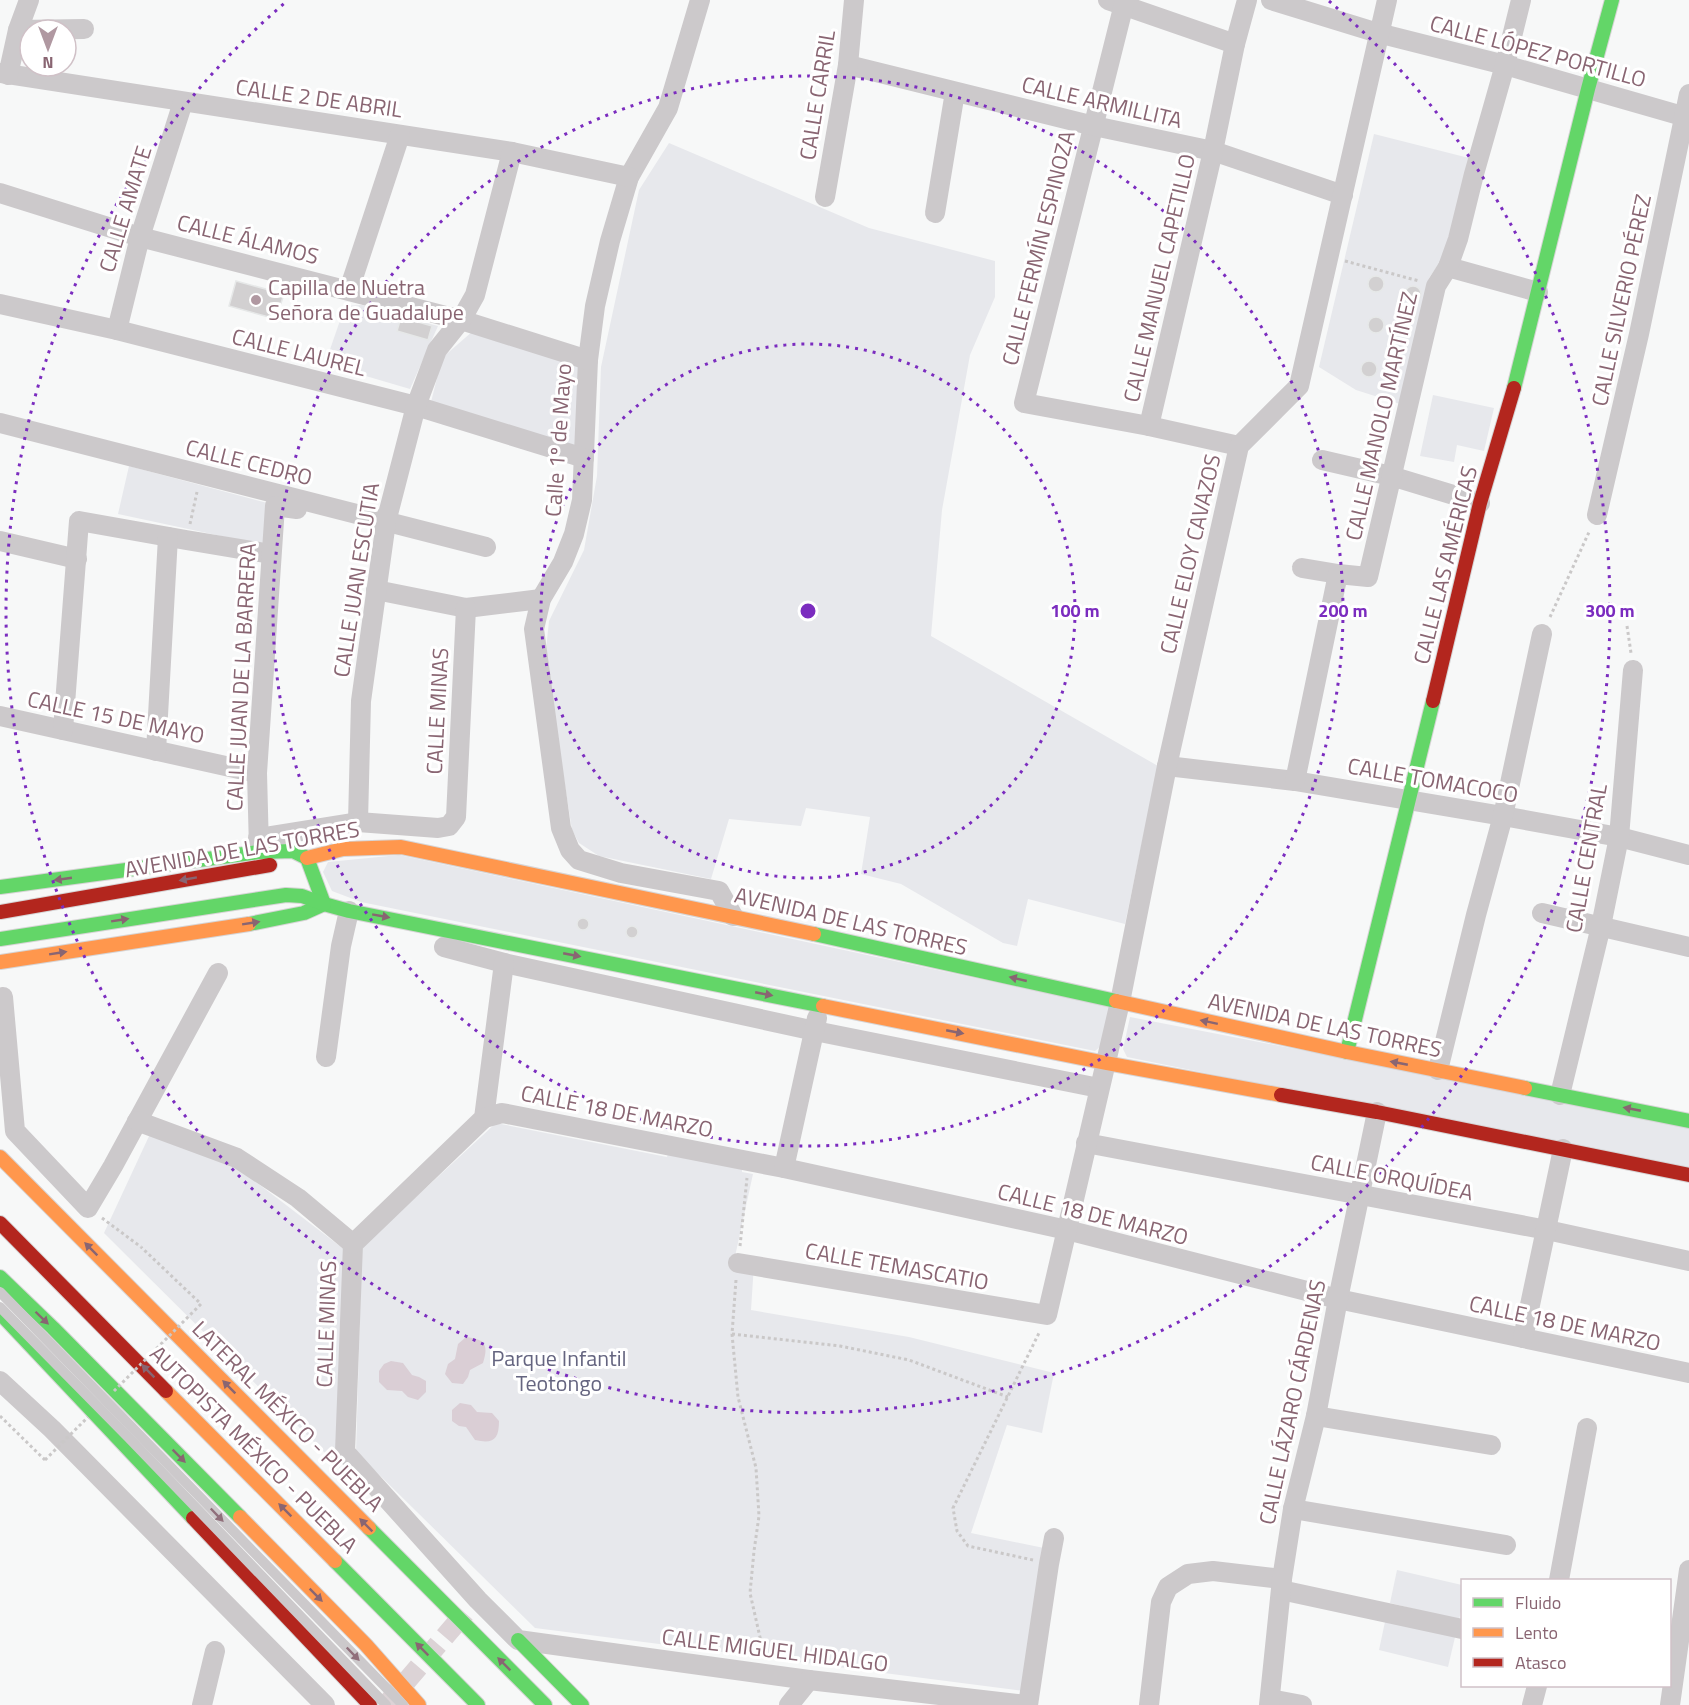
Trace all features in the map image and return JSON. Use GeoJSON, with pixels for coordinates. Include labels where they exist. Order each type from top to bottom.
{"type":"FeatureCollection","features":[{"type":"Feature","properties":{"kind":"main road","name":"CALLE LAS AMÉRICAS"},"geometry":{"type":"LineString","coordinates":[[1347,1052],[1480,502],[1510,402],[1612,0]]}},
{"type":"Feature","properties":{"kind":"main road"},"geometry":{"type":"LineString","coordinates":[[0,887],[259,845],[293,851],[308,858],[324,903]]}},
{"type":"Feature","properties":{"kind":"main road","name":"AVENIDA DE LAS TORRES"},"geometry":{"type":"LineString","coordinates":[[0,912],[308,858],[343,849],[401,847],[733,916],[1347,1052],[1689,1121]]}},
{"type":"Feature","properties":{"kind":"main road"},"geometry":{"type":"LineString","coordinates":[[0,939],[286,895],[302,896],[349,911],[1106,1063],[1377,1112],[1689,1175]]}},
{"type":"Feature","properties":{"kind":"main road"},"geometry":{"type":"LineString","coordinates":[[0,962],[259,922],[304,913],[324,903]]}},
{"type":"Feature","properties":{"kind":"main road","name":"LATERAL MÉXICO - PUEBLA"},"geometry":{"type":"LineString","coordinates":[[0,1158],[545,1705]]}},
{"type":"Feature","properties":{"kind":"main road","name":"AUTOPISTA MÉXICO - PUEBLA"},"geometry":{"type":"LineString","coordinates":[[0,1223],[478,1705]]}},
{"type":"Feature","properties":{"kind":"main road"},"geometry":{"type":"LineString","coordinates":[[0,1277],[62,1336],[366,1645],[418,1705]]}},
{"type":"Feature","properties":{"kind":"main road"},"geometry":{"type":"LineString","coordinates":[[0,1313],[370,1705]]}},
{"type":"Feature","properties":{"kind":"main road"},"geometry":{"type":"LineString","coordinates":[[38,1373],[45,1380],[90,1408]]}},
{"type":"Feature","properties":{"kind":"main road"},"geometry":{"type":"LineString","coordinates":[[518,1640],[582,1705]]}},
{"type":"Feature","properties":{"kind":"street"},"geometry":{"type":"LineString","coordinates":[[22,18],[29,0]]}},
{"type":"Feature","properties":{"kind":"street","name":"Calle 1º de Mayo"},"geometry":{"type":"LineString","coordinates":[[700,0],[668,108],[629,177],[610,242],[596,306],[588,360],[582,500],[574,534],[562,562],[541,599],[534,629],[561,828],[570,850],[579,860],[598,867],[719,891],[733,916]]}},
{"type":"Feature","properties":{"kind":"street","name":"CALLE CARRIL"},"geometry":{"type":"LineString","coordinates":[[825,197],[848,65],[854,0]]}},
{"type":"Feature","properties":{"kind":"street","name":"CALLE MANUEL CAPETILLO"},"geometry":{"type":"LineString","coordinates":[[1149,426],[1246,0]]}},
{"type":"Feature","properties":{"kind":"street","name":"CALLE LÓPEZ PORTILLO"},"geometry":{"type":"LineString","coordinates":[[1271,0],[1378,33],[1505,64],[1687,118]]}},
{"type":"Feature","properties":{"kind":"street","name":"CALLE ELOY CAVAZOS"},"geometry":{"type":"LineString","coordinates":[[1047,1316],[1120,1002],[1167,766],[1239,446],[1299,386],[1387,0]]}},
{"type":"Feature","properties":{"kind":"street","name":"CALLE MANOLO MARTÍNEZ"},"geometry":{"type":"LineString","coordinates":[[1338,574],[1368,577],[1436,286],[1448,267],[1458,239],[1521,0]]}},
{"type":"Feature","properties":{"kind":"street"},"geometry":{"type":"LineString","coordinates":[[1119,2],[1235,44]]}},
{"type":"Feature","properties":{"kind":"street","name":"CALLE FERMÍN ESPINOZA"},"geometry":{"type":"LineString","coordinates":[[1119,2],[1094,126],[1024,403],[1149,426]]}},
{"type":"Feature","properties":{"kind":"street"},"geometry":{"type":"LineString","coordinates":[[78,29],[84,29]]}},
{"type":"Feature","properties":{"kind":"street"},"geometry":{"type":"LineString","coordinates":[[4,74],[18,30]]}},
{"type":"Feature","properties":{"kind":"street","name":"CALLE ARMILLITA"},"geometry":{"type":"LineString","coordinates":[[848,65],[1094,126],[1213,151],[1343,195]]}},
{"type":"Feature","properties":{"kind":"street","name":"CALLE 2 DE ABRIL"},"geometry":{"type":"LineString","coordinates":[[4,74],[512,152],[629,177]]}},
{"type":"Feature","properties":{"kind":"street"},"geometry":{"type":"LineString","coordinates":[[935,213],[955,92]]}},
{"type":"Feature","properties":{"kind":"street","name":"CALLE SILVERIO PÉREZ"},"geometry":{"type":"LineString","coordinates":[[1597,515],[1687,118],[1689,94]]}},
{"type":"Feature","properties":{"kind":"street","name":"CALLE AMATE"},"geometry":{"type":"LineString","coordinates":[[117,330],[140,237],[183,102]]}},
{"type":"Feature","properties":{"kind":"street"},"geometry":{"type":"LineString","coordinates":[[349,290],[400,135]]}},
{"type":"Feature","properties":{"kind":"street","name":"CALLE JUAN ESCUTIA"},"geometry":{"type":"LineString","coordinates":[[358,822],[362,701],[386,522],[416,406],[437,350],[461,320],[475,295],[512,152]]}},
{"type":"Feature","properties":{"kind":"street","name":"CALLE ÁLAMOS"},"geometry":{"type":"LineString","coordinates":[[0,193],[140,237],[461,320],[588,360]]}},
{"type":"Feature","properties":{"kind":"street"},"geometry":{"type":"LineString","coordinates":[[1448,267],[1538,292]]}},
{"type":"Feature","properties":{"kind":"street","name":"CALLE LAUREL"},"geometry":{"type":"LineString","coordinates":[[0,304],[117,330],[416,406],[584,458]]}},
{"type":"Feature","properties":{"kind":"street","name":"CALLE CEDRO"},"geometry":{"type":"LineString","coordinates":[[0,423],[486,548]]}},
{"type":"Feature","properties":{"kind":"street"},"geometry":{"type":"LineString","coordinates":[[1149,426],[1239,446]]}},
{"type":"Feature","properties":{"kind":"street"},"geometry":{"type":"LineString","coordinates":[[1322,460],[1391,476],[1480,502]]}},
{"type":"Feature","properties":{"kind":"street","name":"CALLE JUAN DE LA BARRERA"},"geometry":{"type":"LineString","coordinates":[[259,845],[257,773],[275,506],[316,511],[335,509]]}},
{"type":"Feature","properties":{"kind":"street"},"geometry":{"type":"LineString","coordinates":[[63,730],[79,520],[271,554]]}},
{"type":"Feature","properties":{"kind":"street"},"geometry":{"type":"LineString","coordinates":[[156,750],[177,539]]}},
{"type":"Feature","properties":{"kind":"street"},"geometry":{"type":"LineString","coordinates":[[0,541],[77,559]]}},
{"type":"Feature","properties":{"kind":"street"},"geometry":{"type":"LineString","coordinates":[[1295,781],[1338,574],[1302,568]]}},
{"type":"Feature","properties":{"kind":"street"},"geometry":{"type":"LineString","coordinates":[[376,590],[466,608],[541,599]]}},
{"type":"Feature","properties":{"kind":"street","name":"CALLE MINAS"},"geometry":{"type":"LineString","coordinates":[[358,822],[438,828],[449,826],[456,817],[466,608]]}},
{"type":"Feature","properties":{"kind":"street"},"geometry":{"type":"LineString","coordinates":[[1438,1070],[1503,816],[1542,634]]}},
{"type":"Feature","properties":{"kind":"street","name":"CALLE CENTRAL"},"geometry":{"type":"LineString","coordinates":[[1560,1095],[1619,837],[1633,670]]}},
{"type":"Feature","properties":{"kind":"street","name":"CALLE 15 DE MAYO"},"geometry":{"type":"LineString","coordinates":[[0,716],[257,773]]}},
{"type":"Feature","properties":{"kind":"street","name":"CALLE TOMACOCO"},"geometry":{"type":"LineString","coordinates":[[1167,766],[1295,781],[1503,816],[1619,837],[1689,855]]}},
{"type":"Feature","properties":{"kind":"street"},"geometry":{"type":"LineString","coordinates":[[259,845],[358,822]]}},
{"type":"Feature","properties":{"kind":"street"},"geometry":{"type":"LineString","coordinates":[[326,1057],[341,946],[349,911]]}},
{"type":"Feature","properties":{"kind":"street"},"geometry":{"type":"LineString","coordinates":[[1542,913],[1689,947]]}},
{"type":"Feature","properties":{"kind":"street"},"geometry":{"type":"LineString","coordinates":[[444,947],[504,963],[815,1031],[1099,1089]]}},
{"type":"Feature","properties":{"kind":"street"},"geometry":{"type":"LineString","coordinates":[[484,1118],[504,963]]}},
{"type":"Feature","properties":{"kind":"street"},"geometry":{"type":"LineString","coordinates":[[3,997],[15,1131],[88,1208],[218,973]]}},
{"type":"Feature","properties":{"kind":"street"},"geometry":{"type":"LineString","coordinates":[[784,1168],[820,1005]]}},
{"type":"Feature","properties":{"kind":"street","name":"CALLE LÁZARO CÁRDENAS"},"geometry":{"type":"LineString","coordinates":[[1269,1702],[1293,1509],[1316,1416],[1377,1112]]}},
{"type":"Feature","properties":{"kind":"street","name":"CALLE 18 DE MARZO"},"geometry":{"type":"LineString","coordinates":[[484,1118],[502,1113],[784,1168],[1067,1230],[1338,1299],[1689,1373]]}},
{"type":"Feature","properties":{"kind":"street","name":"CALLE MINAS"},"geometry":{"type":"LineString","coordinates":[[484,1118],[353,1244],[345,1452],[472,1606],[518,1640]]}},
{"type":"Feature","properties":{"kind":"street"},"geometry":{"type":"LineString","coordinates":[[137,1121],[237,1158],[298,1198],[353,1244]]}},
{"type":"Feature","properties":{"kind":"street","name":"CALLE ORQUÍDEA"},"geometry":{"type":"LineString","coordinates":[[1086,1143],[1547,1230],[1689,1261]]}},
{"type":"Feature","properties":{"kind":"street"},"geometry":{"type":"LineString","coordinates":[[1523,1338],[1563,1149]]}},
{"type":"Feature","properties":{"kind":"street","name":"CALLE TEMASCATIO"},"geometry":{"type":"LineString","coordinates":[[738,1263],[1047,1316]]}},
{"type":"Feature","properties":{"kind":"street"},"geometry":{"type":"LineString","coordinates":[[0,1381],[52,1429],[325,1705]]}},
{"type":"Feature","properties":{"kind":"street"},"geometry":{"type":"LineString","coordinates":[[1316,1416],[1491,1445]]}},
{"type":"Feature","properties":{"kind":"street"},"geometry":{"type":"LineString","coordinates":[[1559,1579],[1587,1428]]}},
{"type":"Feature","properties":{"kind":"street"},"geometry":{"type":"LineString","coordinates":[[1293,1509],[1506,1545]]}},
{"type":"Feature","properties":{"kind":"street"},"geometry":{"type":"LineString","coordinates":[[1027,1705],[1054,1538]]}},
{"type":"Feature","properties":{"kind":"street"},"geometry":{"type":"LineString","coordinates":[[1149,1705],[1161,1602],[1168,1587],[1188,1574],[1213,1570],[1282,1585],[1359,1608],[1461,1629]]}},
{"type":"Feature","properties":{"kind":"street"},"geometry":{"type":"LineString","coordinates":[[1670,1705],[1673,1667],[1689,1570]]}},
{"type":"Feature","properties":{"kind":"street","name":"CALLE MIGUEL HIDALGO"},"geometry":{"type":"LineString","coordinates":[[518,1640],[809,1680],[921,1699],[1027,1705]]}},
{"type":"Feature","properties":{"kind":"street"},"geometry":{"type":"LineString","coordinates":[[202,1705],[214,1651]]}},
{"type":"Feature","properties":{"kind":"street"},"geometry":{"type":"LineString","coordinates":[[789,1705],[809,1680]]}},
{"type":"Feature","properties":{"kind":"street"},"geometry":{"type":"LineString","coordinates":[[1532,1705],[1537,1687]]}},
{"type":"Feature","properties":{"kind":"street"},"geometry":{"type":"LineString","coordinates":[[1269,1702],[1302,1705]]}},
{"type":"Feature","properties":{"kind":"lane"},"geometry":{"type":"LineString","coordinates":[[0,1292],[403,1705]]}},
{"type":"Feature","properties":{"kind":"lane"},"geometry":{"type":"LineString","coordinates":[[0,1307],[386,1705]]}},
{"type":"Feature","properties":{"kind":"path"},"geometry":{"type":"LineString","coordinates":[[1329,256],[1436,286]]}},
{"type":"Feature","properties":{"kind":"path"},"geometry":{"type":"LineString","coordinates":[[177,539],[201,475]]}},
{"type":"Feature","properties":{"kind":"path"},"geometry":{"type":"LineString","coordinates":[[1542,634],[1597,515]]}},
{"type":"Feature","properties":{"kind":"path"},"geometry":{"type":"LineString","coordinates":[[1627,626],[1633,670]]}},
{"type":"Feature","properties":{"kind":"path"},"geometry":{"type":"LineString","coordinates":[[88,1208],[141,1247],[201,1304],[111,1394]]}},
{"type":"Feature","properties":{"kind":"path"},"geometry":{"type":"LineString","coordinates":[[1047,1316],[953,1508],[957,1531],[969,1546],[1049,1564]]}},
{"type":"Feature","properties":{"kind":"path"},"geometry":{"type":"LineString","coordinates":[[768,1674],[750,1593],[759,1516],[756,1468],[738,1397],[732,1334],[840,1346],[909,1360],[1008,1397]]}},
{"type":"Feature","properties":{"kind":"path"},"geometry":{"type":"LineString","coordinates":[[0,1416],[45,1460],[90,1408]]}},
{"type":"Feature","properties":{"kind":"green space"},"geometry":{"type":"Polygon","coordinates":[[[1374,134],[1469,158],[1444,256],[1429,278],[1400,404],[1356,390],[1319,367],[1374,134]]]}},
{"type":"Feature","properties":{"kind":"green space"},"geometry":{"type":"Polygon","coordinates":[[[669,143],[869,228],[995,261],[995,297],[970,355],[942,510],[931,636],[1158,766],[1125,924],[1028,899],[1017,946],[1003,943],[901,884],[861,874],[870,817],[806,808],[801,826],[729,819],[711,879],[599,856],[579,843],[572,830],[545,659],[549,621],[584,550],[597,476],[601,367],[639,190],[669,143]]]}},
{"type":"Feature","properties":{"kind":"green space"},"geometry":{"type":"Polygon","coordinates":[[[362,305],[438,326],[410,389],[325,364],[345,306],[362,305]]]}},
{"type":"Feature","properties":{"kind":"green space"},"geometry":{"type":"Polygon","coordinates":[[[473,331],[580,364],[575,448],[431,402],[442,358],[473,331]]]}},
{"type":"Feature","properties":{"kind":"green space"},"geometry":{"type":"Polygon","coordinates":[[[1433,395],[1494,408],[1484,451],[1457,445],[1454,462],[1420,456],[1433,395]]]}},
{"type":"Feature","properties":{"kind":"green space"},"geometry":{"type":"Polygon","coordinates":[[[129,466],[271,504],[268,546],[118,514],[129,466]]]}},
{"type":"Feature","properties":{"kind":"green space"},"geometry":{"type":"Polygon","coordinates":[[[399,855],[1111,1007],[1102,1045],[1095,1051],[361,902],[332,891],[323,872],[328,862],[399,855]]]}},
{"type":"Feature","properties":{"kind":"green space"},"geometry":{"type":"Polygon","coordinates":[[[1130,1017],[1689,1125],[1689,1171],[1127,1057],[1123,1049],[1130,1017]]]}},
{"type":"Feature","properties":{"kind":"green space","name":"Parque Infantil Teotongo"},"geometry":{"type":"Polygon","coordinates":[[[496,1123],[667,1157],[668,1153],[742,1169],[742,1172],[753,1174],[734,1261],[754,1264],[751,1310],[909,1337],[1054,1373],[1042,1433],[1007,1425],[971,1533],[1044,1548],[1024,1691],[535,1628],[356,1452],[362,1247],[496,1123]]]}},
{"type":"Feature","properties":{"kind":"green space"},"geometry":{"type":"Polygon","coordinates":[[[150,1134],[231,1163],[345,1250],[340,1468],[104,1233],[150,1134]]]}},
{"type":"Feature","properties":{"kind":"green space"},"geometry":{"type":"Polygon","coordinates":[[[1397,1570],[1461,1585],[1459,1620],[1390,1603],[1397,1570]]]}},
{"type":"Feature","properties":{"kind":"green space"},"geometry":{"type":"Polygon","coordinates":[[[1386,1617],[1456,1633],[1448,1667],[1379,1650],[1386,1617]]]}},
{"type":"Feature","properties":{"kind":"shaded area"},"geometry":{"type":"Polygon","coordinates":[[[466,1337],[478,1339],[484,1344],[486,1352],[483,1363],[470,1370],[463,1384],[452,1383],[445,1374],[448,1364],[455,1359],[458,1344],[466,1337]]]}},
{"type":"Feature","properties":{"kind":"shaded area"},"geometry":{"type":"Polygon","coordinates":[[[391,1361],[403,1363],[412,1375],[426,1381],[426,1392],[418,1400],[408,1397],[402,1391],[387,1390],[379,1382],[379,1371],[384,1364],[391,1361]]]}},
{"type":"Feature","properties":{"kind":"shaded area"},"geometry":{"type":"Polygon","coordinates":[[[460,1403],[471,1405],[477,1412],[492,1413],[499,1421],[498,1433],[494,1439],[491,1441],[475,1440],[466,1427],[459,1426],[452,1421],[452,1410],[460,1403]]]}},
{"type":"Feature","properties":{"kind":"building"},"geometry":{"type":"Polygon","coordinates":[[[1376,276],[1382,278],[1384,284],[1382,290],[1376,292],[1370,290],[1368,284],[1370,278],[1376,276]]]}},
{"type":"Feature","properties":{"kind":"building","name":"Capilla de Nuetra Señora de Guadalupe"},"geometry":{"type":"Polygon","coordinates":[[[236,281],[284,294],[276,319],[229,306],[236,281]]]}},
{"type":"Feature","properties":{"kind":"building"},"geometry":{"type":"Polygon","coordinates":[[[1413,286],[1419,288],[1421,294],[1419,300],[1413,302],[1407,300],[1405,294],[1407,288],[1413,286]]]}},
{"type":"Feature","properties":{"kind":"building"},"geometry":{"type":"Polygon","coordinates":[[[1408,308],[1414,310],[1416,316],[1414,322],[1408,324],[1402,322],[1400,316],[1402,310],[1408,308]]]}},
{"type":"Feature","properties":{"kind":"building"},"geometry":{"type":"Polygon","coordinates":[[[401,317],[432,326],[428,340],[397,331],[401,317]]]}},
{"type":"Feature","properties":{"kind":"building"},"geometry":{"type":"Polygon","coordinates":[[[1376,317],[1382,319],[1384,325],[1382,331],[1376,333],[1370,331],[1368,325],[1370,319],[1376,317]]]}},
{"type":"Feature","properties":{"kind":"building"},"geometry":{"type":"Polygon","coordinates":[[[1369,361],[1375,363],[1377,369],[1375,375],[1369,377],[1363,375],[1361,369],[1363,363],[1369,361]]]}},
{"type":"Feature","properties":{"kind":"building"},"geometry":{"type":"Polygon","coordinates":[[[585,918],[589,924],[585,930],[581,930],[577,922],[585,918]]]}},
{"type":"Feature","properties":{"kind":"building"},"geometry":{"type":"Polygon","coordinates":[[[634,926],[638,932],[634,938],[630,938],[626,930],[634,926]]]}},
{"type":"Feature","properties":{"kind":"tunnel"},"geometry":{"type":"LineString","coordinates":[[386,1705],[465,1613]]}},
{"type":"Feature","properties":{"kind":"traffic: fast"},"geometry":{"type":"LineString","coordinates":[[1514,388],[1612,0]]}},
{"type":"Feature","properties":{"kind":"traffic: fast"},"geometry":{"type":"LineString","coordinates":[[1347,1052],[1433,701]]}},
{"type":"Feature","properties":{"kind":"traffic: fast"},"geometry":{"type":"LineString","coordinates":[[0,887],[259,852],[293,851],[307,858],[324,904]]}},
{"type":"Feature","properties":{"kind":"traffic: fast"},"geometry":{"type":"LineString","coordinates":[[0,939],[286,895],[302,896],[324,904]]}},
{"type":"Feature","properties":{"kind":"traffic: fast"},"geometry":{"type":"LineString","coordinates":[[324,904],[349,911],[823,1006]]}},
{"type":"Feature","properties":{"kind":"traffic: fast"},"geometry":{"type":"LineString","coordinates":[[249,924],[304,913],[324,904]]}},
{"type":"Feature","properties":{"kind":"traffic: fast"},"geometry":{"type":"LineString","coordinates":[[814,934],[1116,1001]]}},
{"type":"Feature","properties":{"kind":"traffic: fast"},"geometry":{"type":"LineString","coordinates":[[1525,1088],[1689,1121]]}},
{"type":"Feature","properties":{"kind":"traffic: fast"},"geometry":{"type":"LineString","coordinates":[[0,1277],[240,1517]]}},
{"type":"Feature","properties":{"kind":"traffic: fast"},"geometry":{"type":"LineString","coordinates":[[0,1313],[193,1518]]}},
{"type":"Feature","properties":{"kind":"traffic: fast"},"geometry":{"type":"LineString","coordinates":[[369,1528],[545,1705]]}},
{"type":"Feature","properties":{"kind":"traffic: fast"},"geometry":{"type":"LineString","coordinates":[[335,1561],[478,1705]]}},
{"type":"Feature","properties":{"kind":"traffic: fast"},"geometry":{"type":"LineString","coordinates":[[518,1640],[582,1705]]}},
{"type":"Feature","properties":{"kind":"traffic: slow"},"geometry":{"type":"LineString","coordinates":[[307,858],[343,849],[401,847],[814,934]]}},
{"type":"Feature","properties":{"kind":"traffic: slow"},"geometry":{"type":"LineString","coordinates":[[0,962],[249,924]]}},
{"type":"Feature","properties":{"kind":"traffic: slow"},"geometry":{"type":"LineString","coordinates":[[1116,1001],[1347,1052],[1525,1088]]}},
{"type":"Feature","properties":{"kind":"traffic: slow"},"geometry":{"type":"LineString","coordinates":[[823,1006],[1106,1063],[1281,1095]]}},
{"type":"Feature","properties":{"kind":"traffic: slow"},"geometry":{"type":"LineString","coordinates":[[0,1157],[369,1528]]}},
{"type":"Feature","properties":{"kind":"traffic: slow"},"geometry":{"type":"LineString","coordinates":[[166,1391],[335,1561]]}},
{"type":"Feature","properties":{"kind":"traffic: slow"},"geometry":{"type":"LineString","coordinates":[[240,1517],[366,1645],[419,1705]]}},
{"type":"Feature","properties":{"kind":"traffic: jam"},"geometry":{"type":"LineString","coordinates":[[1433,701],[1480,503],[1514,388]]}},
{"type":"Feature","properties":{"kind":"traffic: jam"},"geometry":{"type":"LineString","coordinates":[[0,912],[270,865]]}},
{"type":"Feature","properties":{"kind":"traffic: jam"},"geometry":{"type":"LineString","coordinates":[[1281,1095],[1689,1175]]}},
{"type":"Feature","properties":{"kind":"traffic: jam"},"geometry":{"type":"LineString","coordinates":[[0,1223],[166,1391]]}},
{"type":"Feature","properties":{"kind":"traffic: jam"},"geometry":{"type":"LineString","coordinates":[[193,1518],[370,1705]]}},
{"type":"Feature","properties":{"kind":"place","name":"Capilla de Nuetra Señora de Guadalupe"},"geometry":{"type":"Point","coordinates":[256,300]}}]}
